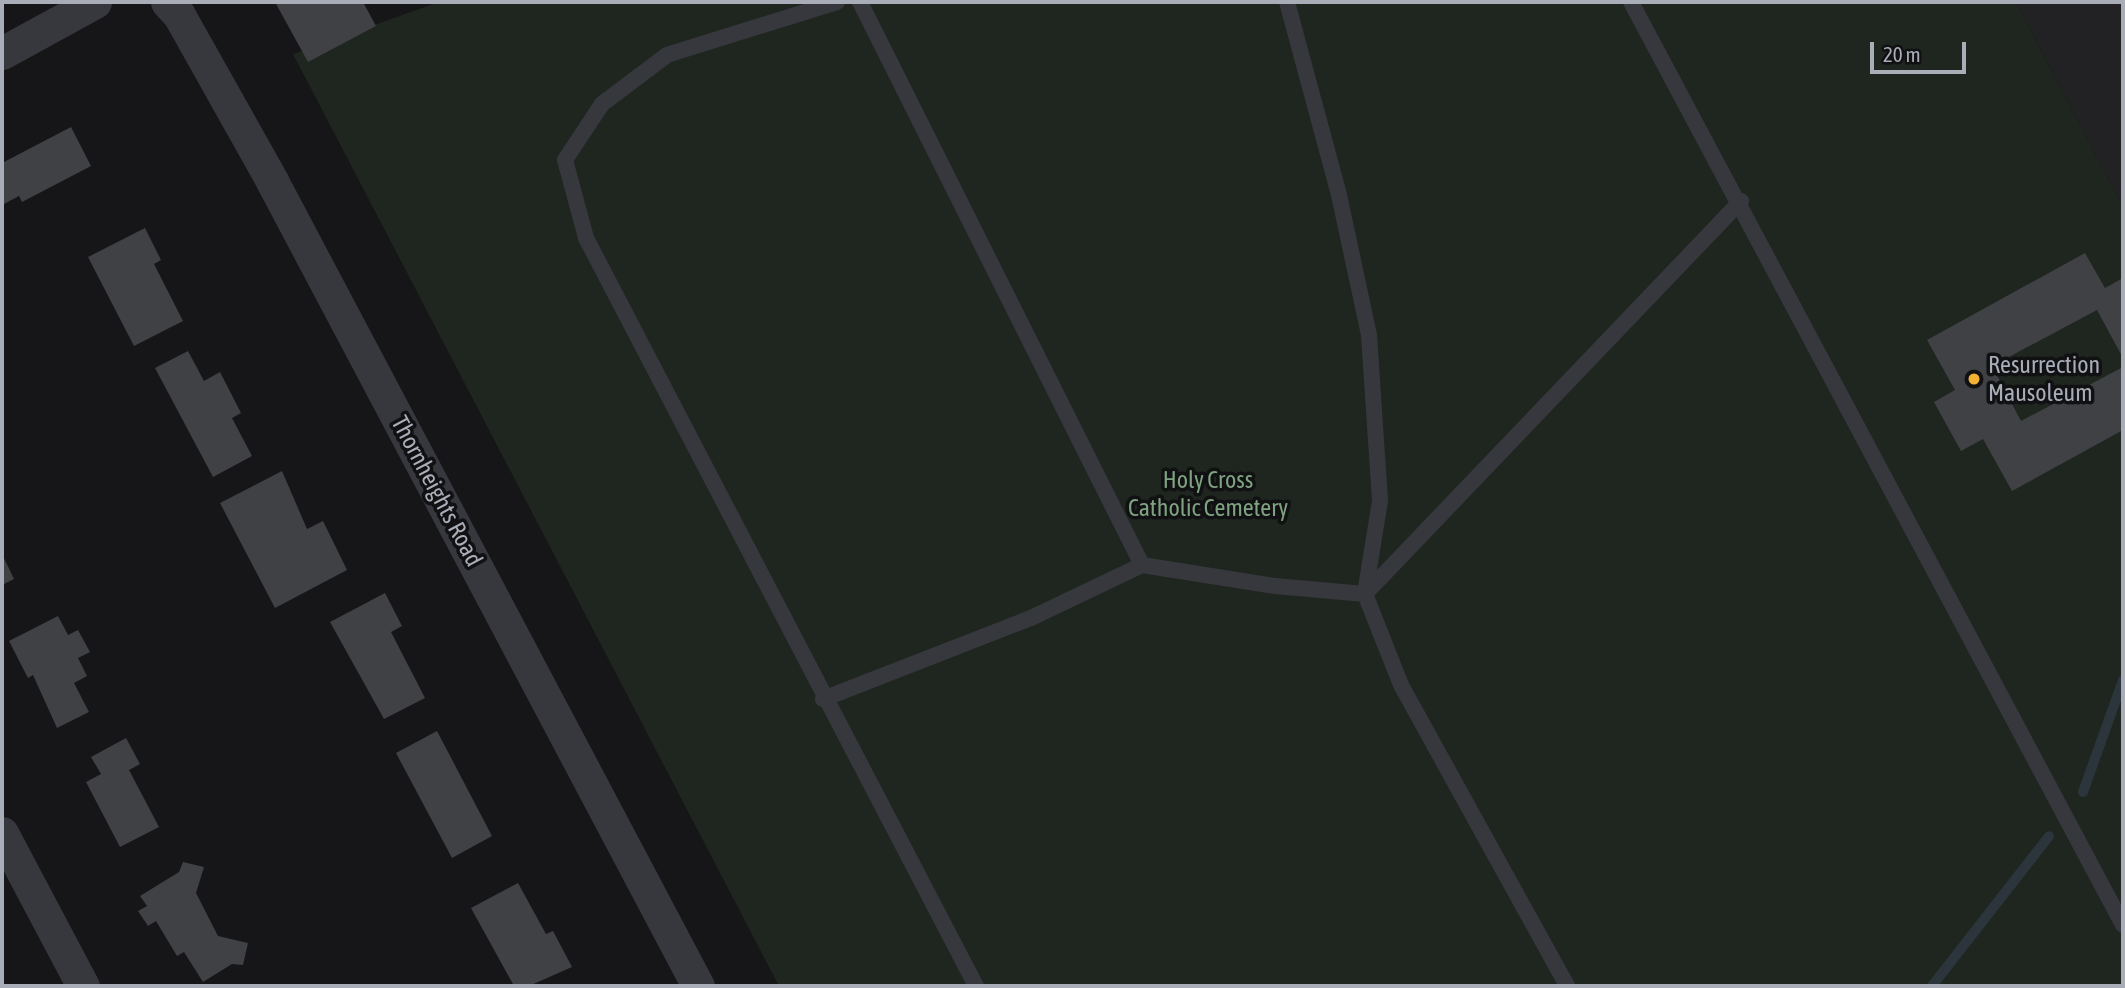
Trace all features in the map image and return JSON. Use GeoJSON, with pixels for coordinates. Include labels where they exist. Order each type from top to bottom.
{"type":"FeatureCollection","features":[{"type":"Feature","properties":{"kind":"street"},"geometry":{"type":"LineString","coordinates":[[2,53],[94,2]]}},
{"type":"Feature","properties":{"kind":"street","name":"Thornheights Road"},"geometry":{"type":"LineString","coordinates":[[166,2],[179,15],[272,181],[698,986]]}},
{"type":"Feature","properties":{"kind":"street"},"geometry":{"type":"LineString","coordinates":[[2,832],[83,986]]}},
{"type":"Feature","properties":{"kind":"lane"},"geometry":{"type":"LineString","coordinates":[[837,2],[667,55],[602,104],[565,160],[586,238],[823,699],[976,986]]}},
{"type":"Feature","properties":{"kind":"lane"},"geometry":{"type":"LineString","coordinates":[[860,2],[1142,565]]}},
{"type":"Feature","properties":{"kind":"lane"},"geometry":{"type":"LineString","coordinates":[[1287,2],[1339,195],[1369,335],[1380,501],[1365,594],[1402,685],[1567,986]]}},
{"type":"Feature","properties":{"kind":"lane"},"geometry":{"type":"LineString","coordinates":[[1631,2],[1741,201],[2123,925]]}},
{"type":"Feature","properties":{"kind":"lane"},"geometry":{"type":"LineString","coordinates":[[1365,594],[1741,201]]}},
{"type":"Feature","properties":{"kind":"lane"},"geometry":{"type":"LineString","coordinates":[[823,699],[1031,618],[1142,565],[1275,586],[1365,594]]}},
{"type":"Feature","properties":{"kind":"shaded area"},"geometry":{"type":"Polygon","coordinates":[[[2016,2],[2123,2],[2123,207],[2016,2]]]}},
{"type":"Feature","properties":{"kind":"green space","name":"Holy Cross Catholic Cemetery"},"geometry":{"type":"Polygon","coordinates":[[[439,2],[2016,2],[2123,207],[2123,986],[779,986],[293,54],[439,2]]]}},
{"type":"Feature","properties":{"kind":"building"},"geometry":{"type":"Polygon","coordinates":[[[275,2],[363,2],[376,26],[308,62],[275,2]]]}},
{"type":"Feature","properties":{"kind":"building"},"geometry":{"type":"Polygon","coordinates":[[[71,127],[91,166],[22,202],[19,196],[2,205],[2,163],[71,127]]]}},
{"type":"Feature","properties":{"kind":"building"},"geometry":{"type":"Polygon","coordinates":[[[145,228],[161,260],[154,264],[183,321],[134,346],[88,257],[145,228]]]}},
{"type":"Feature","properties":{"kind":"building","name":"Resurrection Mausoleum"},"geometry":{"type":"Polygon","coordinates":[[[2085,253],[2105,288],[2123,278],[2123,358],[2097,310],[1992,366],[2021,421],[2123,367],[2123,430],[2012,491],[1983,439],[1961,451],[1934,402],[1955,390],[1927,340],[2085,253]]]}},
{"type":"Feature","properties":{"kind":"building"},"geometry":{"type":"Polygon","coordinates":[[[188,351],[204,381],[220,372],[241,413],[232,418],[252,456],[213,477],[155,368],[188,351]]]}},
{"type":"Feature","properties":{"kind":"building"},"geometry":{"type":"Polygon","coordinates":[[[282,471],[307,529],[323,521],[347,570],[275,608],[220,503],[282,471]]]}},
{"type":"Feature","properties":{"kind":"building"},"geometry":{"type":"Polygon","coordinates":[[[2,554],[14,579],[2,585],[2,554]]]}},
{"type":"Feature","properties":{"kind":"building"},"geometry":{"type":"Polygon","coordinates":[[[385,593],[402,626],[391,632],[425,698],[384,719],[330,622],[385,593]]]}},
{"type":"Feature","properties":{"kind":"building"},"geometry":{"type":"Polygon","coordinates":[[[58,616],[68,635],[78,630],[90,652],[78,658],[87,676],[74,683],[89,712],[57,728],[33,675],[28,678],[9,641],[58,616]]]}},
{"type":"Feature","properties":{"kind":"building"},"geometry":{"type":"Polygon","coordinates":[[[437,731],[492,836],[452,858],[396,753],[437,731]]]}},
{"type":"Feature","properties":{"kind":"building"},"geometry":{"type":"Polygon","coordinates":[[[126,738],[140,764],[129,770],[159,827],[120,847],[86,782],[101,774],[91,757],[126,738]]]}},
{"type":"Feature","properties":{"kind":"building"},"geometry":{"type":"Polygon","coordinates":[[[183,862],[204,867],[196,893],[218,936],[248,943],[243,965],[232,964],[203,982],[184,952],[177,956],[156,921],[148,926],[138,911],[147,906],[140,896],[179,872],[183,862]]]}},
{"type":"Feature","properties":{"kind":"building"},"geometry":{"type":"Polygon","coordinates":[[[518,883],[546,934],[553,931],[572,967],[529,986],[514,986],[471,908],[518,883]]]}},
{"type":"Feature","properties":{"kind":"waterway"},"geometry":{"type":"LineString","coordinates":[[2083,792],[2123,680]]}},
{"type":"Feature","properties":{"kind":"waterway"},"geometry":{"type":"LineString","coordinates":[[1932,986],[2049,836]]}},
{"type":"Feature","properties":{"kind":"place","name":"Resurrection Mausoleum"},"geometry":{"type":"Point","coordinates":[1974,379]}}]}
